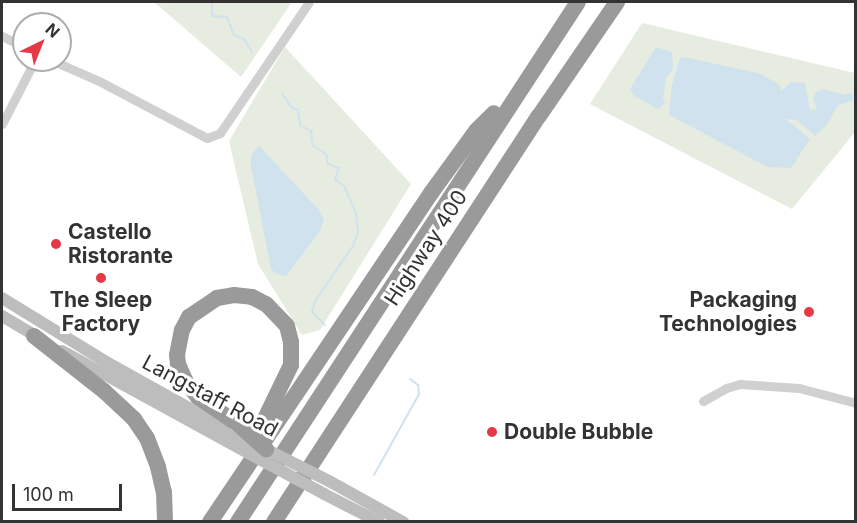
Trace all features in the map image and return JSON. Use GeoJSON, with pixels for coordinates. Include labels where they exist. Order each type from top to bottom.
{"type":"FeatureCollection","features":[{"type":"Feature","properties":{"kind":"highway","name":"Highway 400"},"geometry":{"type":"LineString","coordinates":[[238,522],[518,89],[578,2]]}},
{"type":"Feature","properties":{"kind":"highway","name":"Highway 400"},"geometry":{"type":"LineString","coordinates":[[274,522],[539,116],[617,2]]}},
{"type":"Feature","properties":{"kind":"highway"},"geometry":{"type":"LineString","coordinates":[[210,522],[431,193],[476,131],[518,89]]}},
{"type":"Feature","properties":{"kind":"highway"},"geometry":{"type":"LineString","coordinates":[[247,465],[250,448],[285,381],[292,353],[287,326],[277,313],[252,297],[234,295],[217,297],[189,317],[182,330],[177,355],[178,364],[186,382],[233,433],[266,449]]}},
{"type":"Feature","properties":{"kind":"highway"},"geometry":{"type":"LineString","coordinates":[[34,336],[104,391],[134,419],[147,438],[158,466],[164,492],[165,522]]}},
{"type":"Feature","properties":{"kind":"main road","name":"Langstaff Road"},"geometry":{"type":"LineString","coordinates":[[2,298],[108,363],[233,433],[324,494],[379,522]]}},
{"type":"Feature","properties":{"kind":"main road","name":"Langstaff Road"},"geometry":{"type":"LineString","coordinates":[[2,316],[34,336],[233,433]]}},
{"type":"Feature","properties":{"kind":"main road","name":"Langstaff Road"},"geometry":{"type":"LineString","coordinates":[[266,449],[403,522]]}},
{"type":"Feature","properties":{"kind":"street"},"geometry":{"type":"LineString","coordinates":[[72,69],[207,138],[220,133],[309,2]]}},
{"type":"Feature","properties":{"kind":"street"},"geometry":{"type":"LineString","coordinates":[[2,124],[29,72]]}},
{"type":"Feature","properties":{"kind":"street"},"geometry":{"type":"LineString","coordinates":[[703,401],[726,388],[741,384],[799,388],[855,403]]}},
{"type":"Feature","properties":{"kind":"shaded area"},"geometry":{"type":"Polygon","coordinates":[[[154,2],[292,2],[241,77],[154,2]]]}},
{"type":"Feature","properties":{"kind":"shaded area"},"geometry":{"type":"Polygon","coordinates":[[[642,23],[855,73],[855,132],[792,209],[590,104],[642,23]]]}},
{"type":"Feature","properties":{"kind":"shaded area"},"geometry":{"type":"Polygon","coordinates":[[[285,47],[411,184],[320,330],[302,335],[258,264],[229,141],[285,47]]]}},
{"type":"Feature","properties":{"kind":"water"},"geometry":{"type":"Polygon","coordinates":[[[656,47],[672,52],[673,69],[666,78],[663,98],[665,103],[658,109],[633,95],[630,89],[656,47]]]}},
{"type":"Feature","properties":{"kind":"water"},"geometry":{"type":"Polygon","coordinates":[[[680,58],[761,74],[781,86],[780,92],[791,82],[805,83],[810,110],[817,109],[813,99],[816,92],[823,89],[844,95],[849,93],[853,95],[853,100],[837,106],[826,126],[815,136],[797,120],[786,119],[810,139],[791,168],[768,167],[669,115],[672,85],[680,58]]]}},
{"type":"Feature","properties":{"kind":"water"},"geometry":{"type":"Polygon","coordinates":[[[259,146],[317,208],[324,219],[320,231],[286,276],[276,274],[271,269],[251,166],[251,155],[259,146]]]}},
{"type":"Feature","properties":{"kind":"waterway"},"geometry":{"type":"LineString","coordinates":[[212,2],[212,16],[227,17],[234,35],[244,39],[252,52]]}},
{"type":"Feature","properties":{"kind":"waterway"},"geometry":{"type":"LineString","coordinates":[[282,93],[291,107],[298,110],[300,125],[311,131],[313,146],[326,154],[328,164],[339,168],[335,179],[344,186],[356,213],[358,232],[353,246],[315,301],[312,312],[325,325]]}},
{"type":"Feature","properties":{"kind":"waterway"},"geometry":{"type":"LineString","coordinates":[[374,475],[419,394],[418,385],[410,379]]}},
{"type":"Feature","properties":{"kind":"place","name":"Castello Ristorante"},"geometry":{"type":"Point","coordinates":[56,244]}},
{"type":"Feature","properties":{"kind":"place","name":"The Sleep Factory"},"geometry":{"type":"Point","coordinates":[101,278]}},
{"type":"Feature","properties":{"kind":"place","name":"Packaging Technologies"},"geometry":{"type":"Point","coordinates":[809,312]}},
{"type":"Feature","properties":{"kind":"place","name":"Double Bubble"},"geometry":{"type":"Point","coordinates":[492,432]}}]}
